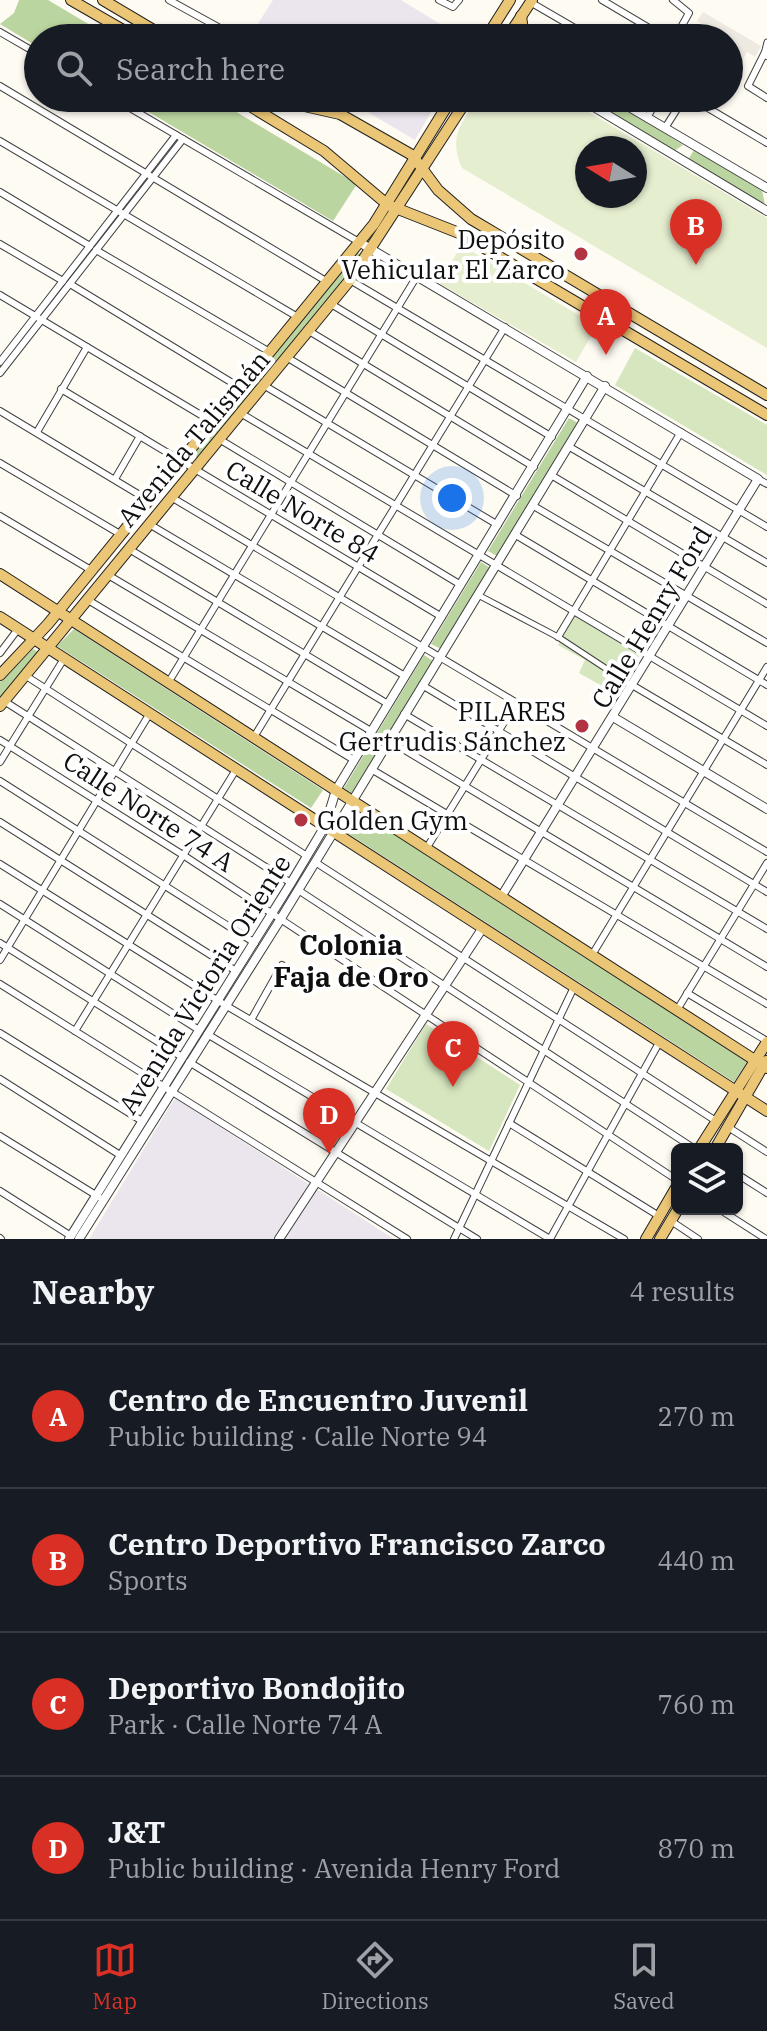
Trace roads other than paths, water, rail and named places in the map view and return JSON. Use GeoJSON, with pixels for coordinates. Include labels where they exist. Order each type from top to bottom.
{"type":"FeatureCollection","features":[{"type":"Feature","properties":{"kind":"main road"},"geometry":{"type":"LineString","coordinates":[[71,0],[113,24]]}},
{"type":"Feature","properties":{"kind":"main road"},"geometry":{"type":"LineString","coordinates":[[103,0],[143,24]]}},
{"type":"Feature","properties":{"kind":"main road"},"geometry":{"type":"LineString","coordinates":[[495,24],[510,0]]}},
{"type":"Feature","properties":{"kind":"main road"},"geometry":{"type":"LineString","coordinates":[[516,24],[531,1]]}},
{"type":"Feature","properties":{"kind":"main road"},"geometry":{"type":"LineString","coordinates":[[521,16],[522,24]]}},
{"type":"Feature","properties":{"kind":"main road"},"geometry":{"type":"LineString","coordinates":[[260,112],[324,151],[393,206],[459,233],[767,415]]}},
{"type":"Feature","properties":{"kind":"main road"},"geometry":{"type":"LineString","coordinates":[[331,112],[340,114],[419,164],[449,202],[471,219],[767,395]]}},
{"type":"Feature","properties":{"kind":"main road"},"geometry":{"type":"LineString","coordinates":[[419,164],[445,112]]}},
{"type":"Feature","properties":{"kind":"main road"},"geometry":{"type":"LineString","coordinates":[[419,164],[458,112]]}},
{"type":"Feature","properties":{"kind":"main road","name":"Avenida Talismán"},"geometry":{"type":"LineString","coordinates":[[2,704],[350,280],[374,248],[393,206],[419,164]]}},
{"type":"Feature","properties":{"kind":"main road","name":"Avenida Talismán"},"geometry":{"type":"LineString","coordinates":[[0,675],[48,624],[296,316],[393,206]]}},
{"type":"Feature","properties":{"kind":"main road"},"geometry":{"type":"LineString","coordinates":[[0,574],[763,1064]]}},
{"type":"Feature","properties":{"kind":"main road"},"geometry":{"type":"LineString","coordinates":[[0,617],[767,1111]]}},
{"type":"Feature","properties":{"kind":"main road"},"geometry":{"type":"LineString","coordinates":[[48,624],[60,634]]}},
{"type":"Feature","properties":{"kind":"main road"},"geometry":{"type":"LineString","coordinates":[[701,1143],[763,1064],[767,1041]]}},
{"type":"Feature","properties":{"kind":"main road"},"geometry":{"type":"LineString","coordinates":[[719,1143],[740,1094]]}},
{"type":"Feature","properties":{"kind":"main road"},"geometry":{"type":"LineString","coordinates":[[646,1239],[671,1196]]}},
{"type":"Feature","properties":{"kind":"main road"},"geometry":{"type":"LineString","coordinates":[[660,1239],[674,1215]]}},
{"type":"Feature","properties":{"kind":"street"},"geometry":{"type":"LineString","coordinates":[[169,0],[180,3],[215,24]]}},
{"type":"Feature","properties":{"kind":"street"},"geometry":{"type":"LineString","coordinates":[[439,0],[453,7],[459,0]]}},
{"type":"Feature","properties":{"kind":"street"},"geometry":{"type":"LineString","coordinates":[[602,0],[642,24]]}},
{"type":"Feature","properties":{"kind":"street"},"geometry":{"type":"LineString","coordinates":[[673,0],[689,11],[682,24]]}},
{"type":"Feature","properties":{"kind":"street"},"geometry":{"type":"LineString","coordinates":[[531,1],[569,24]]}},
{"type":"Feature","properties":{"kind":"street"},"geometry":{"type":"LineString","coordinates":[[0,32],[24,46]]}},
{"type":"Feature","properties":{"kind":"street"},"geometry":{"type":"LineString","coordinates":[[767,42],[765,55],[748,86],[767,98]]}},
{"type":"Feature","properties":{"kind":"street"},"geometry":{"type":"LineString","coordinates":[[0,86],[24,100]]}},
{"type":"Feature","properties":{"kind":"street"},"geometry":{"type":"LineString","coordinates":[[43,112],[326,281]]}},
{"type":"Feature","properties":{"kind":"street"},"geometry":{"type":"LineString","coordinates":[[137,112],[374,248],[763,481]]}},
{"type":"Feature","properties":{"kind":"street"},"geometry":{"type":"LineString","coordinates":[[602,112],[767,211]]}},
{"type":"Feature","properties":{"kind":"street"},"geometry":{"type":"LineString","coordinates":[[637,112],[767,188]]}},
{"type":"Feature","properties":{"kind":"street"},"geometry":{"type":"LineString","coordinates":[[647,118],[650,112]]}},
{"type":"Feature","properties":{"kind":"street"},"geometry":{"type":"LineString","coordinates":[[665,128],[675,112]]}},
{"type":"Feature","properties":{"kind":"street"},"geometry":{"type":"LineString","coordinates":[[715,112],[767,143]]}},
{"type":"Feature","properties":{"kind":"street"},"geometry":{"type":"LineString","coordinates":[[0,373],[180,137]]}},
{"type":"Feature","properties":{"kind":"street"},"geometry":{"type":"LineString","coordinates":[[0,141],[296,316]]}},
{"type":"Feature","properties":{"kind":"street"},"geometry":{"type":"LineString","coordinates":[[681,160],[690,144]]}},
{"type":"Feature","properties":{"kind":"street"},"geometry":{"type":"LineString","coordinates":[[0,192],[268,351]]}},
{"type":"Feature","properties":{"kind":"street"},"geometry":{"type":"LineString","coordinates":[[0,244],[239,387]]}},
{"type":"Feature","properties":{"kind":"street"},"geometry":{"type":"LineString","coordinates":[[168,683],[417,276]]}},
{"type":"Feature","properties":{"kind":"street"},"geometry":{"type":"LineString","coordinates":[[350,280],[767,527]]}},
{"type":"Feature","properties":{"kind":"street"},"geometry":{"type":"LineString","coordinates":[[0,295],[211,421]]}},
{"type":"Feature","properties":{"kind":"street"},"geometry":{"type":"LineString","coordinates":[[331,304],[552,437]]}},
{"type":"Feature","properties":{"kind":"street"},"geometry":{"type":"LineString","coordinates":[[0,362],[39,318]]}},
{"type":"Feature","properties":{"kind":"street"},"geometry":{"type":"LineString","coordinates":[[254,737],[505,327]]}},
{"type":"Feature","properties":{"kind":"street"},"geometry":{"type":"LineString","coordinates":[[309,331],[534,467]]}},
{"type":"Feature","properties":{"kind":"street"},"geometry":{"type":"LineString","coordinates":[[37,432],[87,347]]}},
{"type":"Feature","properties":{"kind":"street"},"geometry":{"type":"LineString","coordinates":[[288,358],[517,496]]}},
{"type":"Feature","properties":{"kind":"street","name":"Avenida Victoria Oriente"},"geometry":{"type":"LineString","coordinates":[[329,829],[336,790],[587,376]]}},
{"type":"Feature","properties":{"kind":"street"},"geometry":{"type":"LineString","coordinates":[[265,386],[498,525]]}},
{"type":"Feature","properties":{"kind":"street","name":"Avenida Victoria Oriente"},"geometry":{"type":"LineString","coordinates":[[73,1238],[329,829],[371,769],[605,386]]}},
{"type":"Feature","properties":{"kind":"street","name":"Calle Norte 84"},"geometry":{"type":"LineString","coordinates":[[61,389],[442,617]]}},
{"type":"Feature","properties":{"kind":"street"},"geometry":{"type":"LineString","coordinates":[[0,411],[148,500]]}},
{"type":"Feature","properties":{"kind":"street"},"geometry":{"type":"LineString","coordinates":[[242,414],[767,726]]}},
{"type":"Feature","properties":{"kind":"street"},"geometry":{"type":"LineString","coordinates":[[558,637],[681,432]]}},
{"type":"Feature","properties":{"kind":"street"},"geometry":{"type":"LineString","coordinates":[[115,479],[140,436]]}},
{"type":"Feature","properties":{"kind":"street"},"geometry":{"type":"LineString","coordinates":[[219,439],[461,585]]}},
{"type":"Feature","properties":{"kind":"street"},"geometry":{"type":"LineString","coordinates":[[568,446],[767,563]]}},
{"type":"Feature","properties":{"kind":"street"},"geometry":{"type":"LineString","coordinates":[[0,463],[120,534]]}},
{"type":"Feature","properties":{"kind":"street"},"geometry":{"type":"LineString","coordinates":[[551,475],[767,604]]}},
{"type":"Feature","properties":{"kind":"street","name":"Calle Henry Ford"},"geometry":{"type":"LineString","coordinates":[[501,897],[739,510],[763,481]]}},
{"type":"Feature","properties":{"kind":"street"},"geometry":{"type":"LineString","coordinates":[[171,497],[767,852]]}},
{"type":"Feature","properties":{"kind":"street"},"geometry":{"type":"LineString","coordinates":[[532,505],[767,643]]}},
{"type":"Feature","properties":{"kind":"street"},"geometry":{"type":"LineString","coordinates":[[0,516],[91,570]]}},
{"type":"Feature","properties":{"kind":"street"},"geometry":{"type":"LineString","coordinates":[[149,524],[405,676]]}},
{"type":"Feature","properties":{"kind":"street"},"geometry":{"type":"LineString","coordinates":[[514,534],[767,685]]}},
{"type":"Feature","properties":{"kind":"street"},"geometry":{"type":"LineString","coordinates":[[129,549],[388,704]]}},
{"type":"Feature","properties":{"kind":"street"},"geometry":{"type":"LineString","coordinates":[[108,575],[371,731]]}},
{"type":"Feature","properties":{"kind":"street"},"geometry":{"type":"LineString","coordinates":[[477,594],[558,637],[767,765]]}},
{"type":"Feature","properties":{"kind":"street"},"geometry":{"type":"LineString","coordinates":[[88,600],[354,760]]}},
{"type":"Feature","properties":{"kind":"street"},"geometry":{"type":"LineString","coordinates":[[0,653],[18,629]]}},
{"type":"Feature","properties":{"kind":"street"},"geometry":{"type":"LineString","coordinates":[[0,762],[65,657]]}},
{"type":"Feature","properties":{"kind":"street"},"geometry":{"type":"LineString","coordinates":[[592,955],[767,667]]}},
{"type":"Feature","properties":{"kind":"street"},"geometry":{"type":"LineString","coordinates":[[26,676],[716,1121]]}},
{"type":"Feature","properties":{"kind":"street"},"geometry":{"type":"LineString","coordinates":[[422,685],[767,892]]}},
{"type":"Feature","properties":{"kind":"street"},"geometry":{"type":"LineString","coordinates":[[426,849],[516,703]]}},
{"type":"Feature","properties":{"kind":"street"},"geometry":{"type":"LineString","coordinates":[[2,704],[28,716],[202,825],[688,1143]]}},
{"type":"Feature","properties":{"kind":"street"},"geometry":{"type":"LineString","coordinates":[[0,960],[150,713]]}},
{"type":"Feature","properties":{"kind":"street"},"geometry":{"type":"LineString","coordinates":[[404,714],[767,929]]}},
{"type":"Feature","properties":{"kind":"street"},"geometry":{"type":"LineString","coordinates":[[613,717],[767,809]]}},
{"type":"Feature","properties":{"kind":"street","name":"Calle Norte 74 A"},"geometry":{"type":"LineString","coordinates":[[0,740],[183,855],[671,1176]]}},
{"type":"Feature","properties":{"kind":"street"},"geometry":{"type":"LineString","coordinates":[[388,740],[767,967]]}},
{"type":"Feature","properties":{"kind":"street"},"geometry":{"type":"LineString","coordinates":[[75,1031],[237,768]]}},
{"type":"Feature","properties":{"kind":"street"},"geometry":{"type":"LineString","coordinates":[[371,769],[767,1004]]}},
{"type":"Feature","properties":{"kind":"street"},"geometry":{"type":"LineString","coordinates":[[0,781],[255,943]]}},
{"type":"Feature","properties":{"kind":"street"},"geometry":{"type":"LineString","coordinates":[[0,822],[236,971]]}},
{"type":"Feature","properties":{"kind":"street"},"geometry":{"type":"LineString","coordinates":[[676,1010],[767,863]]}},
{"type":"Feature","properties":{"kind":"street"},"geometry":{"type":"LineString","coordinates":[[0,864],[221,1003],[624,1239]]}},
{"type":"Feature","properties":{"kind":"street"},"geometry":{"type":"LineString","coordinates":[[0,904],[203,1032],[550,1239],[660,1041]]}},
{"type":"Feature","properties":{"kind":"street","name":"Avenida Victoria Oriente"},"geometry":{"type":"LineString","coordinates":[[221,1003],[236,971],[276,917]]}},
{"type":"Feature","properties":{"kind":"street"},"geometry":{"type":"LineString","coordinates":[[279,1239],[482,929]]}},
{"type":"Feature","properties":{"kind":"street"},"geometry":{"type":"LineString","coordinates":[[0,943],[477,1239]]}},
{"type":"Feature","properties":{"kind":"street"},"geometry":{"type":"LineString","coordinates":[[251,1020],[282,965]]}},
{"type":"Feature","properties":{"kind":"street"},"geometry":{"type":"LineString","coordinates":[[0,984],[407,1239]]}},
{"type":"Feature","properties":{"kind":"street"},"geometry":{"type":"LineString","coordinates":[[454,1239],[574,987]]}},
{"type":"Feature","properties":{"kind":"street"},"geometry":{"type":"LineString","coordinates":[[687,993],[767,1041]]}},
{"type":"Feature","properties":{"kind":"street"},"geometry":{"type":"LineString","coordinates":[[0,1033],[142,1121]]}},
{"type":"Feature","properties":{"kind":"street"},"geometry":{"type":"LineString","coordinates":[[0,1079],[120,1155]]}},
{"type":"Feature","properties":{"kind":"street","name":"Avenida Victoria Oriente"},"geometry":{"type":"LineString","coordinates":[[100,1197],[120,1155],[168,1088]]}},
{"type":"Feature","properties":{"kind":"street"},"geometry":{"type":"LineString","coordinates":[[509,1123],[659,1216]]}},
{"type":"Feature","properties":{"kind":"street"},"geometry":{"type":"LineString","coordinates":[[728,1127],[767,1152]]}},
{"type":"Feature","properties":{"kind":"street"},"geometry":{"type":"LineString","coordinates":[[0,1136],[100,1197]]}},
{"type":"Feature","properties":{"kind":"street"},"geometry":{"type":"LineString","coordinates":[[743,1178],[767,1193]]}},
{"type":"Feature","properties":{"kind":"street"},"geometry":{"type":"LineString","coordinates":[[0,1191],[73,1238]]}},
{"type":"Feature","properties":{"kind":"street"},"geometry":{"type":"LineString","coordinates":[[728,1215],[766,1239]]}},
{"type":"Feature","properties":{"kind":"street"},"geometry":{"type":"LineString","coordinates":[[671,1221],[698,1239]]}},
{"type":"Feature","properties":{"kind":"place","name":"Depósito Vehicular El Zarco"},"geometry":{"type":"Point","coordinates":[581,254]}},
{"type":"Feature","properties":{"kind":"place","name":"Centro Deportivo Francisco Zarco"},"geometry":{"type":"Point","coordinates":[696,265]}},
{"type":"Feature","properties":{"kind":"place","name":"Centro de Encuentro Juvenil"},"geometry":{"type":"Point","coordinates":[606,355]}},
{"type":"Feature","properties":{"kind":"place","name":"PILARES Gertrudis Sánchez"},"geometry":{"type":"Point","coordinates":[582,726]}},
{"type":"Feature","properties":{"kind":"place","name":"Golden Gym"},"geometry":{"type":"Point","coordinates":[301,820]}},
{"type":"Feature","properties":{"kind":"place","name":"Deportivo Bondojito"},"geometry":{"type":"Point","coordinates":[453,1087]}},
{"type":"Feature","properties":{"kind":"place","name":"J&T"},"geometry":{"type":"Point","coordinates":[329,1154]}},
{"type":"Feature","properties":{"kind":"district","name":"Colonia Faja de Oro"},"geometry":{"type":"Point","coordinates":[351,960]}}]}
